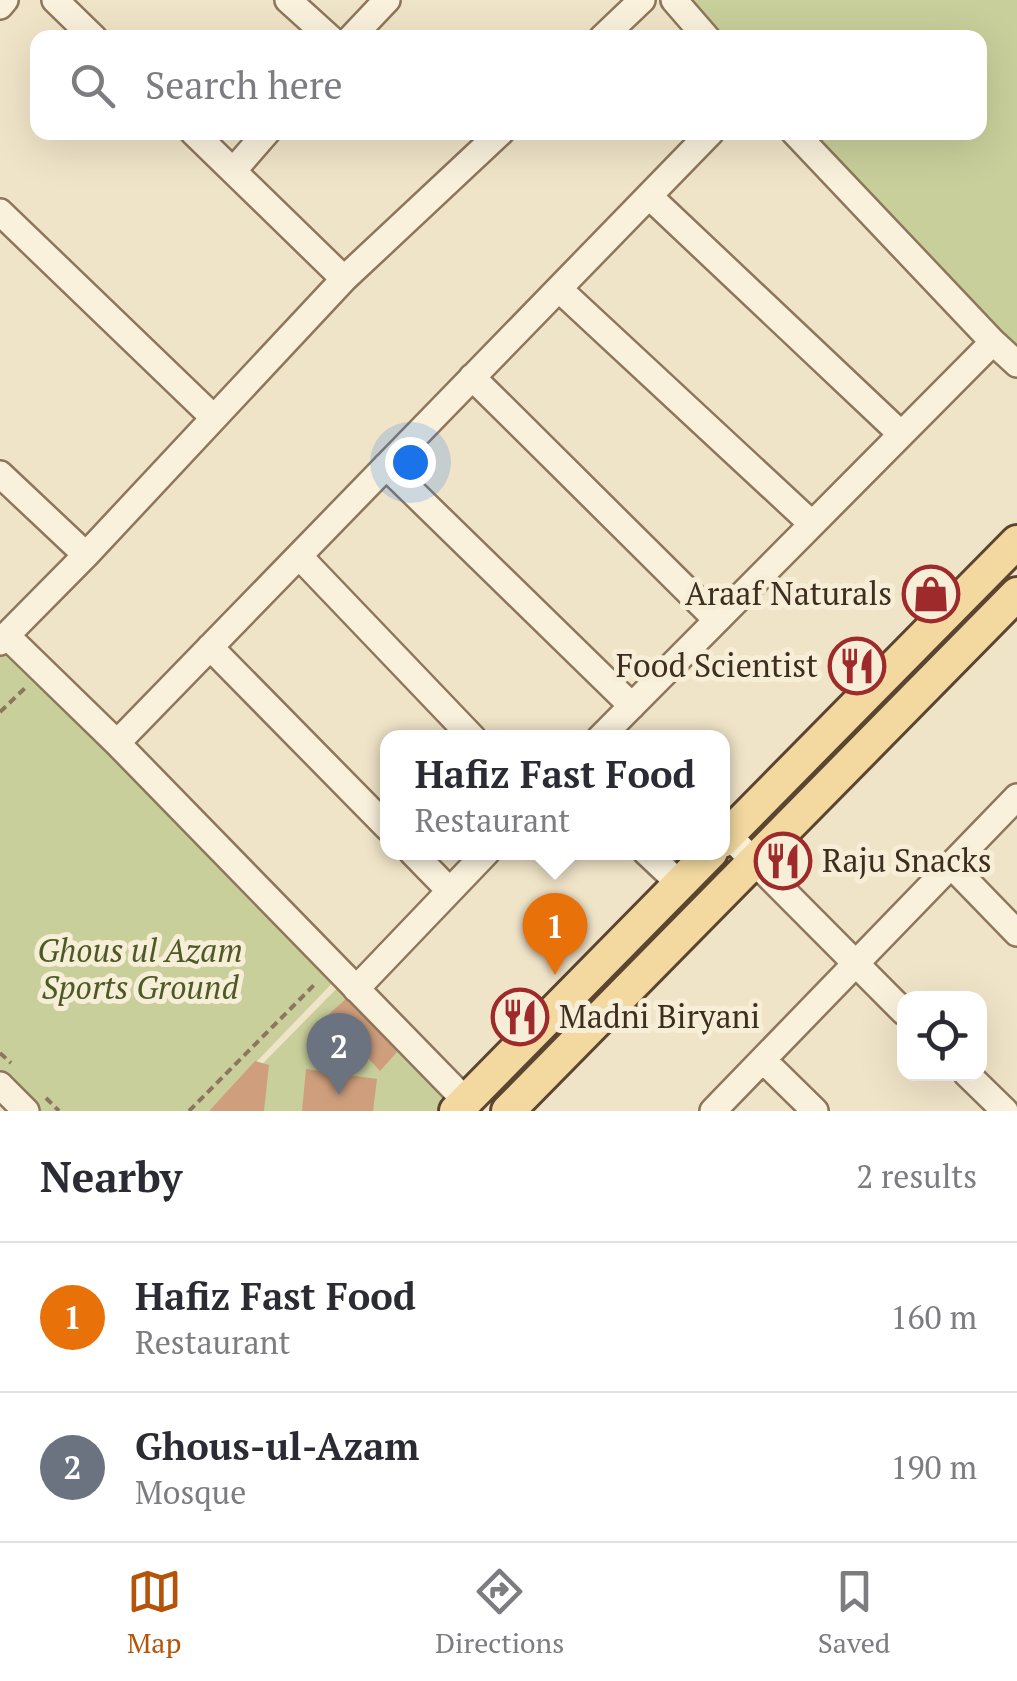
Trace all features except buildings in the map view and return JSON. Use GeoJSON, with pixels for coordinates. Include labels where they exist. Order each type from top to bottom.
{"type":"FeatureCollection","features":[{"type":"Feature","properties":{"kind":"main road"},"geometry":{"type":"LineString","coordinates":[[730,833],[1015,548]]}},
{"type":"Feature","properties":{"kind":"main road"},"geometry":{"type":"LineString","coordinates":[[508,1111],[1017,594]]}},
{"type":"Feature","properties":{"kind":"main road"},"geometry":{"type":"LineString","coordinates":[[462,1106],[703,860]]}},
{"type":"Feature","properties":{"kind":"street"},"geometry":{"type":"LineString","coordinates":[[0,6],[5,0]]}},
{"type":"Feature","properties":{"kind":"street"},"geometry":{"type":"LineString","coordinates":[[55,0],[86,30]]}},
{"type":"Feature","properties":{"kind":"street"},"geometry":{"type":"LineString","coordinates":[[288,0],[321,30]]}},
{"type":"Feature","properties":{"kind":"street"},"geometry":{"type":"LineString","coordinates":[[359,30],[387,0]]}},
{"type":"Feature","properties":{"kind":"street"},"geometry":{"type":"LineString","coordinates":[[610,30],[642,0]]}},
{"type":"Feature","properties":{"kind":"street"},"geometry":{"type":"LineString","coordinates":[[674,0],[700,30]]}},
{"type":"Feature","properties":{"kind":"street"},"geometry":{"type":"LineString","coordinates":[[201,140],[344,279]]}},
{"type":"Feature","properties":{"kind":"street"},"geometry":{"type":"LineString","coordinates":[[233,171],[260,140]]}},
{"type":"Feature","properties":{"kind":"street"},"geometry":{"type":"LineString","coordinates":[[462,1106],[356,989],[117,743],[3,639],[344,279],[492,140]]}},
{"type":"Feature","properties":{"kind":"street"},"geometry":{"type":"LineString","coordinates":[[117,743],[702,140]]}},
{"type":"Feature","properties":{"kind":"street"},"geometry":{"type":"LineString","coordinates":[[802,140],[1017,364]]}},
{"type":"Feature","properties":{"kind":"street"},"geometry":{"type":"LineString","coordinates":[[649,196],[901,434]]}},
{"type":"Feature","properties":{"kind":"street"},"geometry":{"type":"LineString","coordinates":[[0,212],[214,418]]}},
{"type":"Feature","properties":{"kind":"street"},"geometry":{"type":"LineString","coordinates":[[558,289],[812,524]]}},
{"type":"Feature","properties":{"kind":"street"},"geometry":{"type":"LineString","coordinates":[[608,730],[993,342]]}},
{"type":"Feature","properties":{"kind":"street"},"geometry":{"type":"LineString","coordinates":[[472,378],[717,620]]}},
{"type":"Feature","properties":{"kind":"street"},"geometry":{"type":"LineString","coordinates":[[386,466],[632,706]]}},
{"type":"Feature","properties":{"kind":"street"},"geometry":{"type":"LineString","coordinates":[[0,474],[86,555]]}},
{"type":"Feature","properties":{"kind":"street"},"geometry":{"type":"LineString","coordinates":[[299,556],[465,730]]}},
{"type":"Feature","properties":{"kind":"street"},"geometry":{"type":"LineString","coordinates":[[210,647],[380,820]]}},
{"type":"Feature","properties":{"kind":"street"},"geometry":{"type":"LineString","coordinates":[[713,1111],[1017,797]]}},
{"type":"Feature","properties":{"kind":"street"},"geometry":{"type":"LineString","coordinates":[[730,848],[755,861],[897,1005]]}},
{"type":"Feature","properties":{"kind":"street"},"geometry":{"type":"LineString","coordinates":[[420,860],[449,890]]}},
{"type":"Feature","properties":{"kind":"street"},"geometry":{"type":"LineString","coordinates":[[356,989],[479,860]]}},
{"type":"Feature","properties":{"kind":"street"},"geometry":{"type":"LineString","coordinates":[[654,860],[680,884]]}},
{"type":"Feature","properties":{"kind":"street"},"geometry":{"type":"LineString","coordinates":[[951,865],[1017,933]]}},
{"type":"Feature","properties":{"kind":"street"},"geometry":{"type":"LineString","coordinates":[[762,1060],[815,1111]]}},
{"type":"Feature","properties":{"kind":"street"},"geometry":{"type":"LineString","coordinates":[[974,1081],[1006,1111]]}},
{"type":"Feature","properties":{"kind":"street"},"geometry":{"type":"LineString","coordinates":[[0,1085],[26,1111]]}},
{"type":"Feature","properties":{"kind":"path"},"geometry":{"type":"LineString","coordinates":[[189,1111],[320,978]]}},
{"type":"Feature","properties":{"kind":"green space"},"geometry":{"type":"Polygon","coordinates":[[[667,0],[1017,0],[1017,363],[805,140],[987,140],[987,30],[698,30],[667,0]]]}},
{"type":"Feature","properties":{"kind":"green space","name":"Ghous ul Azam Sports Ground"},"geometry":{"type":"Polygon","coordinates":[[[0,642],[342,973],[209,1111],[26,1111],[0,1085],[0,642]]]}},
{"type":"Feature","properties":{"kind":"green space"},"geometry":{"type":"Polygon","coordinates":[[[346,979],[466,1101],[456,1111],[216,1111],[346,979]]]}},
{"type":"Feature","properties":{"kind":"place","name":"Araaf Naturals"},"geometry":{"type":"Point","coordinates":[931,594]}},
{"type":"Feature","properties":{"kind":"place","name":"Food Scientist"},"geometry":{"type":"Point","coordinates":[857,666]}},
{"type":"Feature","properties":{"kind":"place","name":"Raju Snacks"},"geometry":{"type":"Point","coordinates":[783,861]}},
{"type":"Feature","properties":{"kind":"place","name":"Hafiz Fast Food"},"geometry":{"type":"Point","coordinates":[555,975]}},
{"type":"Feature","properties":{"kind":"place","name":"Madni Biryani"},"geometry":{"type":"Point","coordinates":[520,1017]}},
{"type":"Feature","properties":{"kind":"place","name":"Ghous-ul-Azam"},"geometry":{"type":"Point","coordinates":[339,1095]}}]}
